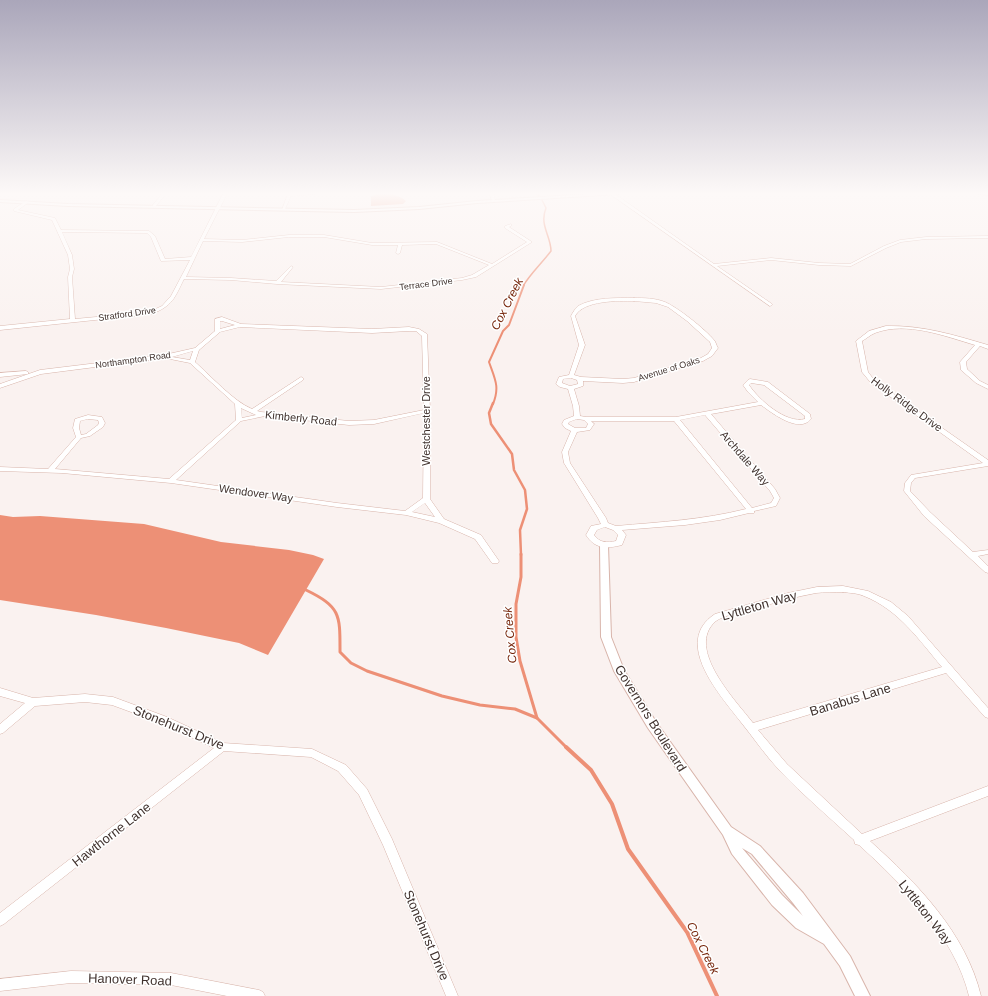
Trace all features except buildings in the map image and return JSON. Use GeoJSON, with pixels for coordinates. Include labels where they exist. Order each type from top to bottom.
{"type":"FeatureCollection","features":[{"type":"Feature","properties":{"kind":"street"},"geometry":{"type":"LineString","coordinates":[[63,240],[70,255],[72,269],[70,277],[73,321]]}},
{"type":"Feature","properties":{"kind":"street"},"geometry":{"type":"LineString","coordinates":[[155,240],[163,260],[193,258]]}},
{"type":"Feature","properties":{"kind":"street","name":"Stratford Drive"},"geometry":{"type":"LineString","coordinates":[[0,328],[143,314],[164,307],[173,297],[202,240]]}},
{"type":"Feature","properties":{"kind":"street"},"geometry":{"type":"LineString","coordinates":[[221,240],[247,240]]}},
{"type":"Feature","properties":{"kind":"street"},"geometry":{"type":"LineString","coordinates":[[354,240],[365,243],[437,244],[492,265]]}},
{"type":"Feature","properties":{"kind":"street","name":"Terrace Drive"},"geometry":{"type":"LineString","coordinates":[[183,278],[231,279],[364,288],[393,288],[462,279],[474,276],[530,242],[528,240]]}},
{"type":"Feature","properties":{"kind":"street"},"geometry":{"type":"LineString","coordinates":[[679,240],[770,305]]}},
{"type":"Feature","properties":{"kind":"street"},"geometry":{"type":"LineString","coordinates":[[714,265],[758,260],[825,265],[851,265],[885,247],[905,240]]}},
{"type":"Feature","properties":{"kind":"street"},"geometry":{"type":"LineString","coordinates":[[398,253],[400,243]]}},
{"type":"Feature","properties":{"kind":"street"},"geometry":{"type":"LineString","coordinates":[[277,283],[291,266]]}},
{"type":"Feature","properties":{"kind":"street","name":"Avenue of Oaks"},"geometry":{"type":"LineString","coordinates":[[570,376],[582,345],[573,316],[575,311],[585,305],[639,299],[661,302],[675,311],[712,341],[715,348],[710,355],[701,360],[634,380],[623,381],[580,379]]}},
{"type":"Feature","properties":{"kind":"street","name":"Northampton Road"},"geometry":{"type":"LineString","coordinates":[[218,331],[217,320],[222,319],[240,325],[372,331],[409,329]]}},
{"type":"Feature","properties":{"kind":"street","name":"Northampton Road"},"geometry":{"type":"LineString","coordinates":[[0,375],[40,372],[164,357],[197,349],[218,331],[240,325]]}},
{"type":"Feature","properties":{"kind":"street","name":"Holly Ridge Drive"},"geometry":{"type":"LineString","coordinates":[[988,347],[910,327],[893,327],[877,330],[865,334],[859,340],[865,372],[873,382],[988,463]]}},
{"type":"Feature","properties":{"kind":"street","name":"Westchester Drive"},"geometry":{"type":"LineString","coordinates":[[409,329],[417,330],[425,335],[427,411],[426,499]]}},
{"type":"Feature","properties":{"kind":"street"},"geometry":{"type":"LineString","coordinates":[[979,344],[964,362],[964,370],[978,382],[988,387]]}},
{"type":"Feature","properties":{"kind":"street"},"geometry":{"type":"LineString","coordinates":[[164,357],[192,362],[197,349]]}},
{"type":"Feature","properties":{"kind":"street","name":"Kimberly Road"},"geometry":{"type":"LineString","coordinates":[[192,362],[238,403],[264,415],[349,423],[374,422],[427,411]]}},
{"type":"Feature","properties":{"kind":"street","name":"Northampton Road"},"geometry":{"type":"LineString","coordinates":[[0,386],[40,372]]}},
{"type":"Feature","properties":{"kind":"street"},"geometry":{"type":"LineString","coordinates":[[570,376],[580,379],[581,384],[571,388],[562,386],[559,382],[562,378],[570,376]]}},
{"type":"Feature","properties":{"kind":"street"},"geometry":{"type":"LineString","coordinates":[[253,411],[301,379]]}},
{"type":"Feature","properties":{"kind":"street"},"geometry":{"type":"LineString","coordinates":[[586,419],[591,424],[588,429],[579,431],[574,430],[568,428],[565,424],[568,419],[577,417],[586,419],[676,419],[762,403],[784,419],[795,422],[806,421],[808,419],[808,415],[766,383],[750,381],[746,385],[762,403]]}},
{"type":"Feature","properties":{"kind":"street"},"geometry":{"type":"LineString","coordinates":[[571,388],[576,406],[577,417]]}},
{"type":"Feature","properties":{"kind":"street"},"geometry":{"type":"LineString","coordinates":[[238,403],[239,420]]}},
{"type":"Feature","properties":{"kind":"street","name":"Archdale Way"},"geometry":{"type":"LineString","coordinates":[[616,528],[685,523],[720,518],[774,504],[777,498],[774,490],[707,414]]}},
{"type":"Feature","properties":{"kind":"street"},"geometry":{"type":"LineString","coordinates":[[171,481],[239,420],[264,415]]}},
{"type":"Feature","properties":{"kind":"street"},"geometry":{"type":"LineString","coordinates":[[676,419],[751,511]]}},
{"type":"Feature","properties":{"kind":"street"},"geometry":{"type":"LineString","coordinates":[[574,430],[565,452],[567,463],[602,518],[604,525]]}},
{"type":"Feature","properties":{"kind":"street"},"geometry":{"type":"LineString","coordinates":[[49,471],[79,437]]}},
{"type":"Feature","properties":{"kind":"street"},"geometry":{"type":"LineString","coordinates":[[988,463],[913,476],[908,483],[907,491],[927,514],[988,570]]}},
{"type":"Feature","properties":{"kind":"street","name":"Wendover Way"},"geometry":{"type":"LineString","coordinates":[[0,469],[49,471],[171,481],[337,505],[406,513],[441,521],[478,537],[495,561]]}},
{"type":"Feature","properties":{"kind":"street"},"geometry":{"type":"LineString","coordinates":[[406,513],[426,499],[441,521]]}},
{"type":"Feature","properties":{"kind":"street"},"geometry":{"type":"LineString","coordinates":[[604,525],[616,528],[622,535],[619,543],[608,546],[596,543],[590,535],[594,528],[604,525]]}},
{"type":"Feature","properties":{"kind":"street","name":"Governors Boulevard"},"geometry":{"type":"LineString","coordinates":[[604,545],[606,637],[619,671],[652,725],[727,831],[736,850],[777,900],[801,923],[828,939],[845,961],[863,996]]}},
{"type":"Feature","properties":{"kind":"street"},"geometry":{"type":"LineString","coordinates":[[972,555],[988,552]]}},
{"type":"Feature","properties":{"kind":"street","name":"Lyttleton Way"},"geometry":{"type":"LineString","coordinates":[[975,996],[970,977],[961,959],[935,918],[905,883],[788,773],[725,694],[710,671],[702,651],[704,631],[710,622],[718,616],[788,596],[817,590],[843,589],[865,593],[897,610],[988,714]]}},
{"type":"Feature","properties":{"kind":"street","name":"Banabus Lane"},"geometry":{"type":"LineString","coordinates":[[751,728],[948,669]]}},
{"type":"Feature","properties":{"kind":"street","name":"Stonehurst Drive"},"geometry":{"type":"LineString","coordinates":[[0,692],[33,702],[86,698],[113,701],[164,720],[222,747],[312,752],[342,768],[363,792],[388,843],[452,996]]}},
{"type":"Feature","properties":{"kind":"street"},"geometry":{"type":"LineString","coordinates":[[0,730],[33,702]]}},
{"type":"Feature","properties":{"kind":"street","name":"Hawthorne Lane"},"geometry":{"type":"LineString","coordinates":[[0,920],[222,747]]}},
{"type":"Feature","properties":{"kind":"street"},"geometry":{"type":"LineString","coordinates":[[859,840],[988,791]]}},
{"type":"Feature","properties":{"kind":"street","name":"Hanover Road"},"geometry":{"type":"LineString","coordinates":[[0,985],[71,978],[171,979],[259,996]]}},
{"type":"Feature","properties":{"kind":"shaded area"},"geometry":{"type":"Polygon","coordinates":[[[0,515],[13,517],[40,516],[144,524],[221,542],[289,550],[324,559],[268,655],[239,643],[166,628],[0,600],[0,515]]]}},
{"type":"Feature","properties":{"kind":"waterway","name":"Cox Creek"},"geometry":{"type":"LineString","coordinates":[[523,286],[551,251],[549,240]]}},
{"type":"Feature","properties":{"kind":"waterway","name":"Cox Creek"},"geometry":{"type":"LineString","coordinates":[[493,404],[496,393],[496,383],[489,362],[503,331],[509,325],[524,285]]}},
{"type":"Feature","properties":{"kind":"waterway","name":"Cox Creek"},"geometry":{"type":"LineString","coordinates":[[493,403],[489,413],[491,424],[512,454],[514,470],[525,490],[527,509],[520,530],[521,555]]}},
{"type":"Feature","properties":{"kind":"waterway","name":"Cox Creek"},"geometry":{"type":"LineString","coordinates":[[521,555],[521,577],[516,604],[516,637],[520,661],[537,718]]}},
{"type":"Feature","properties":{"kind":"waterway"},"geometry":{"type":"LineString","coordinates":[[306,590],[318,596],[332,607],[336,614],[340,629],[340,652],[351,663],[367,671],[442,696],[480,705],[515,709],[537,718]]}},
{"type":"Feature","properties":{"kind":"waterway","name":"Cox Creek"},"geometry":{"type":"LineString","coordinates":[[537,718],[566,747]]}},
{"type":"Feature","properties":{"kind":"waterway","name":"Cox Creek"},"geometry":{"type":"LineString","coordinates":[[566,747],[591,770],[612,804],[628,849],[687,932],[717,996]]}}]}
